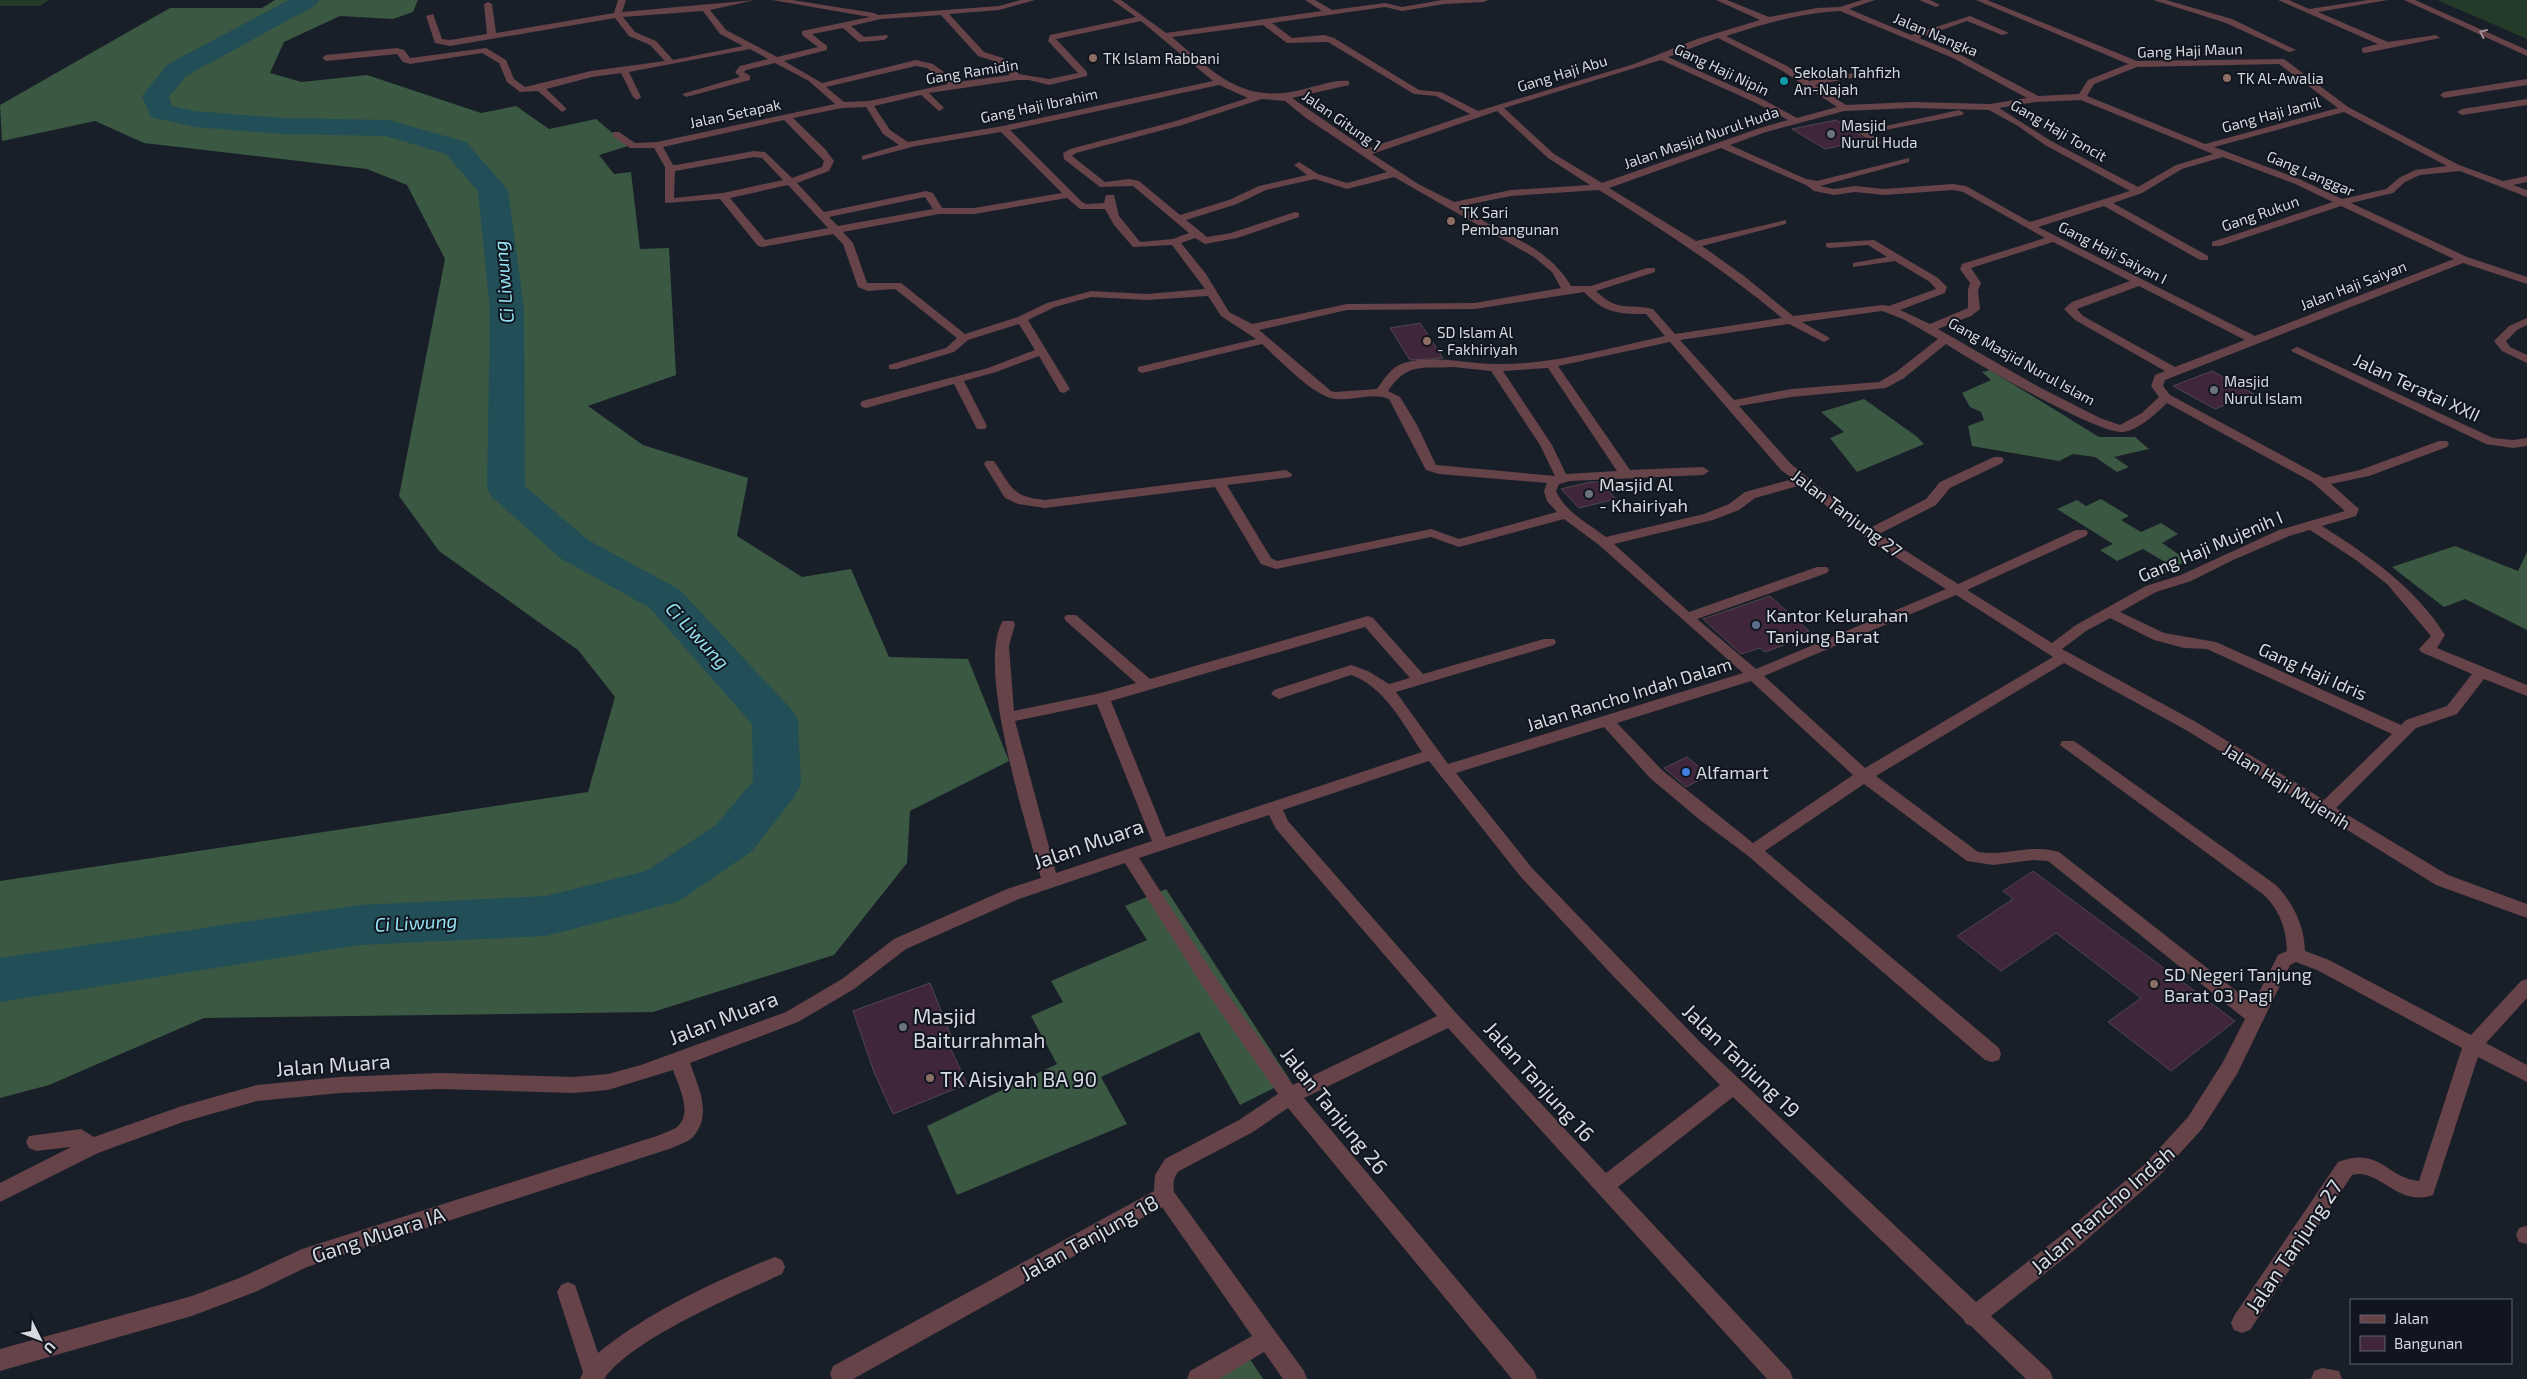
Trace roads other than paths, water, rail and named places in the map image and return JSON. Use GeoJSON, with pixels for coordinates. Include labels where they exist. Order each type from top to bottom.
{"type":"FeatureCollection","features":[{"type":"Feature","properties":{"kind":"street"},"geometry":{"type":"LineString","coordinates":[[617,15],[622,0]]}},
{"type":"Feature","properties":{"kind":"street"},"geometry":{"type":"LineString","coordinates":[[430,16],[438,41],[441,43],[492,37],[617,15],[705,8],[751,0]]}},
{"type":"Feature","properties":{"kind":"street"},"geometry":{"type":"LineString","coordinates":[[776,0],[881,17]]}},
{"type":"Feature","properties":{"kind":"street"},"geometry":{"type":"LineString","coordinates":[[686,94],[748,78],[740,70],[824,48],[805,33],[846,26],[881,17],[1000,8],[1031,0]]}},
{"type":"Feature","properties":{"kind":"street","name":"Jalan Gitung 1"},"geometry":{"type":"LineString","coordinates":[[1116,0],[1143,18],[1220,82],[1249,95],[1288,99],[1309,116],[1420,190],[1453,204],[1469,217],[1549,263],[1563,278],[1568,290]]}},
{"type":"Feature","properties":{"kind":"street"},"geometry":{"type":"LineString","coordinates":[[1309,0],[1331,13]]}},
{"type":"Feature","properties":{"kind":"street"},"geometry":{"type":"LineString","coordinates":[[1344,0],[1361,9]]}},
{"type":"Feature","properties":{"kind":"street"},"geometry":{"type":"LineString","coordinates":[[1164,36],[1385,5],[1402,9],[1444,2],[1484,0]]}},
{"type":"Feature","properties":{"kind":"street"},"geometry":{"type":"LineString","coordinates":[[1720,0],[1768,20]]}},
{"type":"Feature","properties":{"kind":"street"},"geometry":{"type":"LineString","coordinates":[[1841,9],[1871,0]]}},
{"type":"Feature","properties":{"kind":"street"},"geometry":{"type":"LineString","coordinates":[[1922,0],[1936,5]]}},
{"type":"Feature","properties":{"kind":"street"},"geometry":{"type":"LineString","coordinates":[[1980,0],[2136,64]]}},
{"type":"Feature","properties":{"kind":"street"},"geometry":{"type":"LineString","coordinates":[[2157,0],[2229,22],[2292,50]]}},
{"type":"Feature","properties":{"kind":"street"},"geometry":{"type":"LineString","coordinates":[[2284,0],[2295,0]]}},
{"type":"Feature","properties":{"kind":"street"},"geometry":{"type":"LineString","coordinates":[[2284,0],[2387,45]]}},
{"type":"Feature","properties":{"kind":"street"},"geometry":{"type":"LineString","coordinates":[[2309,12],[2384,0]]}},
{"type":"Feature","properties":{"kind":"street"},"geometry":{"type":"LineString","coordinates":[[2408,0],[2527,53]]}},
{"type":"Feature","properties":{"kind":"street"},"geometry":{"type":"LineString","coordinates":[[488,4],[492,37]]}},
{"type":"Feature","properties":{"kind":"street"},"geometry":{"type":"LineString","coordinates":[[705,8],[723,32],[812,79],[842,105]]}},
{"type":"Feature","properties":{"kind":"street","name":"Jalan Nangka"},"geometry":{"type":"LineString","coordinates":[[1768,20],[1817,10],[1841,9],[1956,56],[2036,99]]}},
{"type":"Feature","properties":{"kind":"street"},"geometry":{"type":"LineString","coordinates":[[943,12],[981,54],[1000,60],[1017,77]]}},
{"type":"Feature","properties":{"kind":"street"},"geometry":{"type":"LineString","coordinates":[[617,15],[632,34],[653,43],[671,63]]}},
{"type":"Feature","properties":{"kind":"street","name":"Gang Ramidin"},"geometry":{"type":"LineString","coordinates":[[842,105],[869,104],[955,85],[1017,77],[1029,76],[1049,82],[1084,74],[1051,40],[1053,37],[1143,18]]}},
{"type":"Feature","properties":{"kind":"street"},"geometry":{"type":"LineString","coordinates":[[1910,38],[1967,18],[2005,33]]}},
{"type":"Feature","properties":{"kind":"street","name":"Gang Haji Abu"},"geometry":{"type":"LineString","coordinates":[[1365,153],[1498,107],[1662,57],[1718,35],[1768,20]]}},
{"type":"Feature","properties":{"kind":"street"},"geometry":{"type":"LineString","coordinates":[[1263,21],[1290,41],[1321,38],[1331,40],[1417,92],[1438,94],[1477,114]]}},
{"type":"Feature","properties":{"kind":"street"},"geometry":{"type":"LineString","coordinates":[[846,26],[862,40],[884,37]]}},
{"type":"Feature","properties":{"kind":"street"},"geometry":{"type":"LineString","coordinates":[[1718,35],[1763,56],[1810,83],[1844,108]]}},
{"type":"Feature","properties":{"kind":"street"},"geometry":{"type":"LineString","coordinates":[[2365,50],[2436,38]]}},
{"type":"Feature","properties":{"kind":"street"},"geometry":{"type":"LineString","coordinates":[[326,58],[397,51],[401,52],[406,60],[410,61],[483,50],[503,62],[510,80],[520,90],[540,88],[591,74],[671,63],[749,47]]}},
{"type":"Feature","properties":{"kind":"street","name":"Gang Haji Nipin"},"geometry":{"type":"LineString","coordinates":[[1662,57],[1760,101],[1796,121]]}},
{"type":"Feature","properties":{"kind":"street","name":"Gang Haji Maun"},"geometry":{"type":"LineString","coordinates":[[2082,97],[2091,82],[2104,75],[2136,64],[2281,61],[2345,109]]}},
{"type":"Feature","properties":{"kind":"street"},"geometry":{"type":"LineString","coordinates":[[819,86],[916,63],[930,66],[955,85]]}},
{"type":"Feature","properties":{"kind":"street"},"geometry":{"type":"LineString","coordinates":[[1810,83],[1884,69]]}},
{"type":"Feature","properties":{"kind":"street"},"geometry":{"type":"LineString","coordinates":[[624,70],[637,97]]}},
{"type":"Feature","properties":{"kind":"street","name":"Gang Haji Ibrahim"},"geometry":{"type":"LineString","coordinates":[[865,158],[906,145],[1004,129],[1220,82]]}},
{"type":"Feature","properties":{"kind":"street"},"geometry":{"type":"LineString","coordinates":[[2444,95],[2527,82]]}},
{"type":"Feature","properties":{"kind":"street"},"geometry":{"type":"LineString","coordinates":[[1282,97],[1346,83]]}},
{"type":"Feature","properties":{"kind":"street"},"geometry":{"type":"LineString","coordinates":[[540,88],[562,109]]}},
{"type":"Feature","properties":{"kind":"street"},"geometry":{"type":"LineString","coordinates":[[923,92],[939,108]]}},
{"type":"Feature","properties":{"kind":"street"},"geometry":{"type":"LineString","coordinates":[[1259,96],[1179,123],[1068,153],[1067,157],[1101,184],[1113,186],[1129,182],[1136,183],[1202,240],[1212,241],[1295,215]]}},
{"type":"Feature","properties":{"kind":"street"},"geometry":{"type":"LineString","coordinates":[[1990,107],[2036,99],[2082,97]]}},
{"type":"Feature","properties":{"kind":"street","name":"Gang Langgar"},"geometry":{"type":"LineString","coordinates":[[2082,97],[2204,147],[2296,181],[2463,259],[2527,281]]}},
{"type":"Feature","properties":{"kind":"street"},"geometry":{"type":"LineString","coordinates":[[2462,112],[2527,102]]}},
{"type":"Feature","properties":{"kind":"street"},"geometry":{"type":"LineString","coordinates":[[869,104],[886,132],[906,145]]}},
{"type":"Feature","properties":{"kind":"street","name":"Jalan Setapak"},"geometry":{"type":"LineString","coordinates":[[616,134],[633,146],[657,145],[842,105]]}},
{"type":"Feature","properties":{"kind":"street","name":"Jalan Masjid Nurul Huda"},"geometry":{"type":"LineString","coordinates":[[1453,204],[1511,193],[1601,187],[1763,130],[1844,108],[1912,105],[1990,107]]}},
{"type":"Feature","properties":{"kind":"street"},"geometry":{"type":"LineString","coordinates":[[1498,107],[1551,156],[1694,245],[1740,278],[1792,321],[1824,339]]}},
{"type":"Feature","properties":{"kind":"street","name":"Gang Haji Toncit"},"geometry":{"type":"LineString","coordinates":[[1876,143],[1863,132],[1990,107],[2021,124],[2048,143],[2138,191]]}},
{"type":"Feature","properties":{"kind":"street"},"geometry":{"type":"LineString","coordinates":[[2345,109],[2455,167],[2472,170],[2527,194]]}},
{"type":"Feature","properties":{"kind":"street","name":"Gang Haji Jamil"},"geometry":{"type":"LineString","coordinates":[[2204,147],[2345,109]]}},
{"type":"Feature","properties":{"kind":"street"},"geometry":{"type":"LineString","coordinates":[[657,145],[670,167],[668,201],[723,196],[815,175],[826,169],[829,161],[822,151],[786,117]]}},
{"type":"Feature","properties":{"kind":"street"},"geometry":{"type":"LineString","coordinates":[[1004,129],[1084,207],[1108,206]]}},
{"type":"Feature","properties":{"kind":"street"},"geometry":{"type":"LineString","coordinates":[[1723,145],[1818,188],[1834,192],[1849,190],[1884,192],[1964,188],[2029,226]]}},
{"type":"Feature","properties":{"kind":"street"},"geometry":{"type":"LineString","coordinates":[[670,167],[684,168],[760,154],[772,160],[838,231],[851,248],[862,285],[868,288],[897,285],[947,327],[964,338]]}},
{"type":"Feature","properties":{"kind":"street","name":"Gang Haji Saiyan I"},"geometry":{"type":"LineString","coordinates":[[2029,226],[2138,191],[2178,167],[2223,154]]}},
{"type":"Feature","properties":{"kind":"street"},"geometry":{"type":"LineString","coordinates":[[1810,183],[1826,183],[1906,160]]}},
{"type":"Feature","properties":{"kind":"street"},"geometry":{"type":"LineString","coordinates":[[1299,165],[1315,176],[1347,186],[1396,173]]}},
{"type":"Feature","properties":{"kind":"street","name":"Gang Rukun"},"geometry":{"type":"LineString","coordinates":[[2216,244],[2342,202],[2389,191],[2402,180],[2418,172],[2455,167]]}},
{"type":"Feature","properties":{"kind":"street"},"geometry":{"type":"LineString","coordinates":[[1177,219],[1233,202],[1263,188],[1315,176]]}},
{"type":"Feature","properties":{"kind":"street"},"geometry":{"type":"LineString","coordinates":[[2502,184],[2527,179]]}},
{"type":"Feature","properties":{"kind":"street"},"geometry":{"type":"LineString","coordinates":[[1113,186],[1108,206],[1110,213],[1139,246],[1176,242],[1194,234]]}},
{"type":"Feature","properties":{"kind":"street"},"geometry":{"type":"LineString","coordinates":[[824,216],[926,194],[929,195],[939,211]]}},
{"type":"Feature","properties":{"kind":"street"},"geometry":{"type":"LineString","coordinates":[[723,196],[762,244],[838,231],[887,219],[939,211],[974,211],[1070,195]]}},
{"type":"Feature","properties":{"kind":"street"},"geometry":{"type":"LineString","coordinates":[[2104,202],[2204,258]]}},
{"type":"Feature","properties":{"kind":"street"},"geometry":{"type":"LineString","coordinates":[[1694,245],[1782,222]]}},
{"type":"Feature","properties":{"kind":"street","name":"Gang Haji Saiyan I"},"geometry":{"type":"LineString","coordinates":[[2029,226],[2254,340]]}},
{"type":"Feature","properties":{"kind":"street"},"geometry":{"type":"LineString","coordinates":[[1929,329],[1967,314],[1974,309],[1973,290],[1976,283],[1965,269],[1966,266],[2055,238]]}},
{"type":"Feature","properties":{"kind":"street"},"geometry":{"type":"LineString","coordinates":[[1830,246],[1866,241],[1897,258],[1942,287],[1941,291],[1934,295],[1888,310]]}},
{"type":"Feature","properties":{"kind":"street"},"geometry":{"type":"LineString","coordinates":[[1176,242],[1202,276],[1225,314],[1250,328],[1327,394],[1335,396],[1362,391],[1381,392],[1397,400],[1431,467],[1439,470],[1557,481],[1625,473],[1703,470]]}},
{"type":"Feature","properties":{"kind":"street"},"geometry":{"type":"LineString","coordinates":[[1857,265],[1897,258]]}},
{"type":"Feature","properties":{"kind":"street","name":"Jalan Haji Saiyan"},"geometry":{"type":"LineString","coordinates":[[2254,340],[2463,259]]}},
{"type":"Feature","properties":{"kind":"street"},"geometry":{"type":"LineString","coordinates":[[1250,328],[1347,307],[1476,306],[1568,290],[1583,288],[1589,290],[1651,270]]}},
{"type":"Feature","properties":{"kind":"street"},"geometry":{"type":"LineString","coordinates":[[2139,282],[2076,304],[2070,309],[2079,318],[2174,372]]}},
{"type":"Feature","properties":{"kind":"street","name":"Jalan Tanjung 27"},"geometry":{"type":"LineString","coordinates":[[1589,290],[1603,304],[1614,306],[1622,311],[1649,311],[1733,404],[1786,467],[1801,480],[1870,534],[2057,654]]}},
{"type":"Feature","properties":{"kind":"street"},"geometry":{"type":"LineString","coordinates":[[893,367],[950,350],[964,338],[1022,319],[1051,305],[1091,294],[1147,297],[1211,292]]}},
{"type":"Feature","properties":{"kind":"street","name":"Gang Masjid Nurul Islam"},"geometry":{"type":"LineString","coordinates":[[1381,392],[1394,373],[1407,366],[1452,363],[1495,368],[1551,364],[1695,333],[1792,321],[1874,308],[1888,310],[1929,329],[2048,397],[2117,428],[2125,428],[2146,416],[2166,398]]}},
{"type":"Feature","properties":{"kind":"street"},"geometry":{"type":"LineString","coordinates":[[1022,319],[1064,389]]}},
{"type":"Feature","properties":{"kind":"street"},"geometry":{"type":"LineString","coordinates":[[2527,320],[2513,328],[2500,341],[2506,349],[2527,360]]}},
{"type":"Feature","properties":{"kind":"street"},"geometry":{"type":"LineString","coordinates":[[1733,404],[1791,393],[1882,385],[1900,375],[1947,338]]}},
{"type":"Feature","properties":{"kind":"street"},"geometry":{"type":"LineString","coordinates":[[1142,369],[1265,340]]}},
{"type":"Feature","properties":{"kind":"street"},"geometry":{"type":"LineString","coordinates":[[2254,340],[2161,377],[2157,382],[2157,386],[2166,398],[2321,483],[2364,473],[2443,444]]}},
{"type":"Feature","properties":{"kind":"street","name":"Jalan Teratai XXII"},"geometry":{"type":"LineString","coordinates":[[2297,350],[2490,441],[2513,444],[2526,443]]}},
{"type":"Feature","properties":{"kind":"street"},"geometry":{"type":"LineString","coordinates":[[866,404],[1012,364],[1042,351]]}},
{"type":"Feature","properties":{"kind":"street"},"geometry":{"type":"LineString","coordinates":[[1551,364],[1625,473]]}},
{"type":"Feature","properties":{"kind":"street","name":"Jalan Rancho Indah Dalam"},"geometry":{"type":"LineString","coordinates":[[1495,368],[1546,446],[1557,481],[1551,496],[1566,514],[1604,542],[1686,618],[1754,675]]}},
{"type":"Feature","properties":{"kind":"street"},"geometry":{"type":"LineString","coordinates":[[958,380],[981,426]]}},
{"type":"Feature","properties":{"kind":"street"},"geometry":{"type":"LineString","coordinates":[[1870,534],[1934,500],[1945,485],[1998,460]]}},
{"type":"Feature","properties":{"kind":"street"},"geometry":{"type":"LineString","coordinates":[[990,464],[1008,496],[1014,500],[1037,503],[1286,474]]}},
{"type":"Feature","properties":{"kind":"street"},"geometry":{"type":"LineString","coordinates":[[1604,542],[1714,515],[1734,508],[1750,495],[1801,480]]}},
{"type":"Feature","properties":{"kind":"street"},"geometry":{"type":"LineString","coordinates":[[1218,481],[1266,560],[1276,565],[1431,533],[1439,534],[1453,543],[1459,543],[1566,514]]}},
{"type":"Feature","properties":{"kind":"street","name":"Gang Haji Mujenih I"},"geometry":{"type":"LineString","coordinates":[[2057,654],[2081,628],[2151,589],[2186,578],[2252,546],[2284,533],[2351,513],[2352,509],[2321,483]]}},
{"type":"Feature","properties":{"kind":"street"},"geometry":{"type":"LineString","coordinates":[[2312,525],[2361,557],[2392,581],[2438,635],[2436,642],[2426,649],[2527,691]]}},
{"type":"Feature","properties":{"kind":"street"},"geometry":{"type":"LineString","coordinates":[[2081,533],[1956,590],[1754,675],[1864,776],[1973,857],[1986,859],[2039,853],[2053,856],[2256,1016]]}},
{"type":"Feature","properties":{"kind":"street"},"geometry":{"type":"LineString","coordinates":[[1686,618],[1822,570]]}},
{"type":"Feature","properties":{"kind":"street","name":"Gang Haji Idris"},"geometry":{"type":"LineString","coordinates":[[2111,613],[2159,637],[2184,643],[2198,642],[2212,645],[2266,672],[2402,732]]}},
{"type":"Feature","properties":{"kind":"street"},"geometry":{"type":"LineString","coordinates":[[1071,618],[1148,684]]}},
{"type":"Feature","properties":{"kind":"street"},"geometry":{"type":"LineString","coordinates":[[1007,718],[1102,698],[1368,622],[1420,680]]}},
{"type":"Feature","properties":{"kind":"street"},"geometry":{"type":"LineString","coordinates":[[1008,624],[1002,646],[1007,718],[1050,882]]}},
{"type":"Feature","properties":{"kind":"street"},"geometry":{"type":"LineString","coordinates":[[1278,694],[1351,670],[1363,674],[1387,690],[1549,642]]}},
{"type":"Feature","properties":{"kind":"street"},"geometry":{"type":"LineString","coordinates":[[1753,851],[1864,776],[2057,654]]}},
{"type":"Feature","properties":{"kind":"street","name":"Jalan Haji Mujenih"},"geometry":{"type":"LineString","coordinates":[[2057,654],[2191,726],[2394,853],[2442,880],[2527,911]]}},
{"type":"Feature","properties":{"kind":"street"},"geometry":{"type":"LineString","coordinates":[[2325,809],[2402,732],[2420,719],[2452,710],[2482,672]]}},
{"type":"Feature","properties":{"kind":"street","name":"Jalan Rancho Indah Dalam"},"geometry":{"type":"LineString","coordinates":[[1446,770],[1754,675]]}},
{"type":"Feature","properties":{"kind":"street","name":"Jalan Tanjung 19"},"geometry":{"type":"LineString","coordinates":[[1387,690],[1432,754],[1526,872],[1694,1048],[2042,1379]]}},
{"type":"Feature","properties":{"kind":"street"},"geometry":{"type":"LineString","coordinates":[[1102,698],[1161,844]]}},
{"type":"Feature","properties":{"kind":"street"},"geometry":{"type":"LineString","coordinates":[[1608,721],[1656,774],[1706,816],[1753,851],[1992,1054]]}},
{"type":"Feature","properties":{"kind":"street"},"geometry":{"type":"LineString","coordinates":[[2068,744],[2270,890],[2283,902],[2292,920],[2296,937],[2296,955],[2332,969],[2527,1074]]}},
{"type":"Feature","properties":{"kind":"street","name":"Jalan Muara"},"geometry":{"type":"LineString","coordinates":[[0,1193],[91,1147],[182,1114],[257,1093],[340,1085],[439,1081],[582,1084],[608,1082],[679,1060],[792,1017],[848,984],[900,944],[1013,894],[1432,754]]}},
{"type":"Feature","properties":{"kind":"street","name":"Jalan Tanjung 16"},"geometry":{"type":"LineString","coordinates":[[1273,807],[1282,825],[1450,1018],[1782,1379]]}},
{"type":"Feature","properties":{"kind":"street","name":"Jalan Tanjung 26"},"geometry":{"type":"LineString","coordinates":[[1128,854],[1284,1101],[1526,1379]]}},
{"type":"Feature","properties":{"kind":"street","name":"Jalan Rancho Indah"},"geometry":{"type":"LineString","coordinates":[[1974,1316],[2069,1242],[2158,1163],[2195,1123],[2230,1068],[2284,960],[2296,955]]}},
{"type":"Feature","properties":{"kind":"street"},"geometry":{"type":"LineString","coordinates":[[2472,1046],[2527,986]]}},
{"type":"Feature","properties":{"kind":"street"},"geometry":{"type":"LineString","coordinates":[[1165,1195],[1162,1182],[1165,1172],[1172,1165],[1246,1126],[1284,1101],[1450,1018]]}},
{"type":"Feature","properties":{"kind":"street","name":"Jalan Tanjung 27"},"geometry":{"type":"LineString","coordinates":[[2242,1323],[2344,1168],[2351,1164],[2365,1166],[2416,1190],[2426,1189],[2472,1046]]}},
{"type":"Feature","properties":{"kind":"street","name":"Gang Muara IA"},"geometry":{"type":"LineString","coordinates":[[0,1360],[44,1346],[192,1306],[302,1259],[542,1180],[665,1142],[685,1132],[693,1119],[694,1103],[679,1060]]}},
{"type":"Feature","properties":{"kind":"street"},"geometry":{"type":"LineString","coordinates":[[1604,1186],[1735,1085]]}},
{"type":"Feature","properties":{"kind":"street"},"geometry":{"type":"LineString","coordinates":[[36,1142],[81,1138],[91,1147]]}},
{"type":"Feature","properties":{"kind":"street","name":"Jalan Tanjung 18"},"geometry":{"type":"LineString","coordinates":[[841,1374],[1165,1195],[1296,1379]]}},
{"type":"Feature","properties":{"kind":"street"},"geometry":{"type":"LineString","coordinates":[[592,1376],[599,1364],[638,1335],[775,1267]]}},
{"type":"Feature","properties":{"kind":"street"},"geometry":{"type":"LineString","coordinates":[[568,1292],[592,1376]]}},
{"type":"Feature","properties":{"kind":"street"},"geometry":{"type":"LineString","coordinates":[[1198,1379],[1267,1338]]}},
{"type":"Feature","properties":{"kind":"street"},"geometry":{"type":"LineString","coordinates":[[2322,1379],[2332,1379]]}},
{"type":"Feature","properties":{"kind":"waterway","name":"Ci Liwung"},"geometry":{"type":"LineString","coordinates":[[0,980],[360,925],[546,916],[661,887],[734,838],[777,785],[775,720],[665,599],[574,549],[506,489],[507,309],[493,190],[456,148],[388,128],[283,126],[194,119],[161,111],[155,96],[177,70],[307,0]]}},
{"type":"Feature","properties":{"kind":"place","name":"TK Islam Rabbani"},"geometry":{"type":"Point","coordinates":[1093,58]}},
{"type":"Feature","properties":{"kind":"place","name":"TK Al-Awalia"},"geometry":{"type":"Point","coordinates":[2227,78]}},
{"type":"Feature","properties":{"kind":"place","name":"Sekolah Tahfizh An-Najah"},"geometry":{"type":"Point","coordinates":[1784,81]}},
{"type":"Feature","properties":{"kind":"place","name":"Masjid Nurul Huda"},"geometry":{"type":"Point","coordinates":[1831,134]}},
{"type":"Feature","properties":{"kind":"place","name":"TK Sari Pembangunan"},"geometry":{"type":"Point","coordinates":[1451,221]}},
{"type":"Feature","properties":{"kind":"place","name":"SD Islam Al - Fakhiriyah"},"geometry":{"type":"Point","coordinates":[1427,341]}},
{"type":"Feature","properties":{"kind":"place","name":"Masjid Nurul Islam"},"geometry":{"type":"Point","coordinates":[2214,390]}},
{"type":"Feature","properties":{"kind":"place","name":"Masjid Al - Khairiyah"},"geometry":{"type":"Point","coordinates":[1589,494]}},
{"type":"Feature","properties":{"kind":"place","name":"Kantor Kelurahan Tanjung Barat"},"geometry":{"type":"Point","coordinates":[1756,625]}},
{"type":"Feature","properties":{"kind":"place","name":"Alfamart"},"geometry":{"type":"Point","coordinates":[1686,772]}},
{"type":"Feature","properties":{"kind":"place","name":"SD Negeri Tanjung Barat 03 Pagi"},"geometry":{"type":"Point","coordinates":[2154,984]}},
{"type":"Feature","properties":{"kind":"place","name":"Masjid Baiturrahmah"},"geometry":{"type":"Point","coordinates":[903,1027]}},
{"type":"Feature","properties":{"kind":"place","name":"TK Aisiyah BA 90"},"geometry":{"type":"Point","coordinates":[930,1078]}}]}
